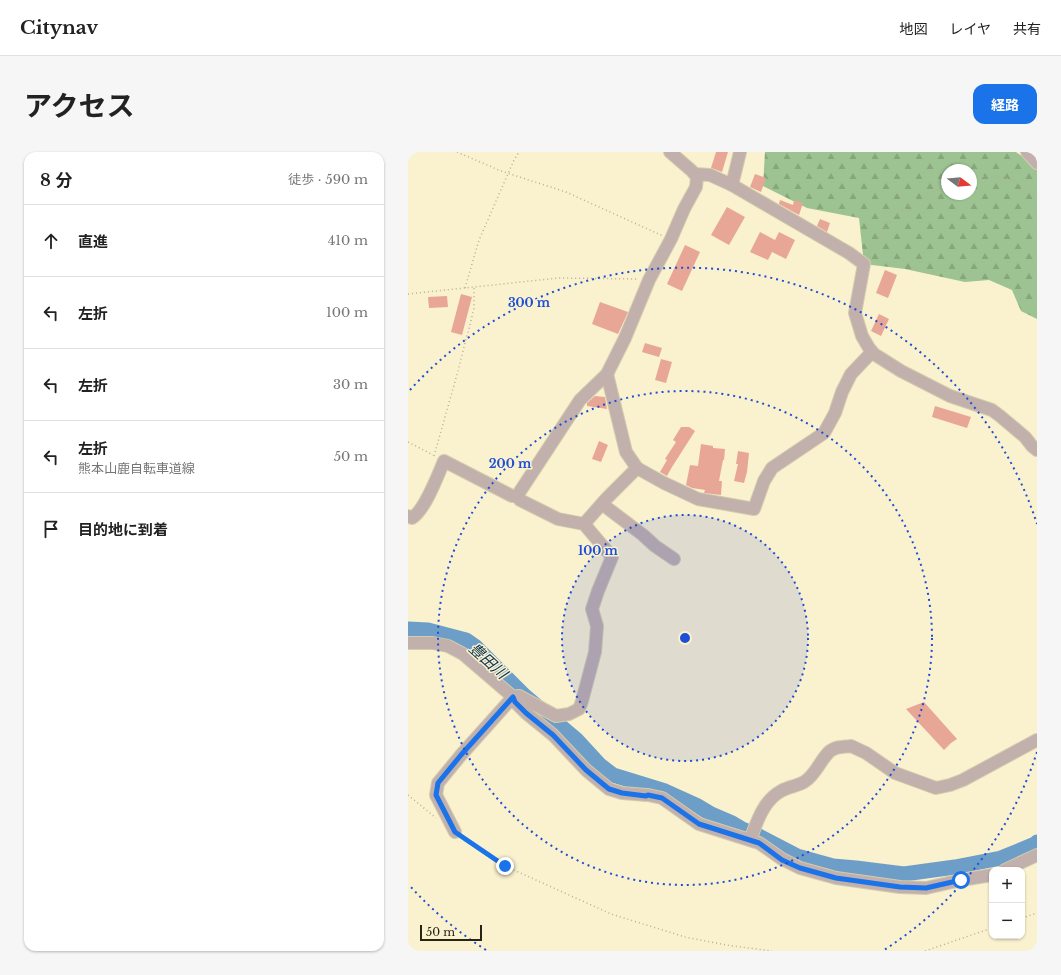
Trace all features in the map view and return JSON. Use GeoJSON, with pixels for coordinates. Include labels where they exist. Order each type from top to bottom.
{"type":"FeatureCollection","features":[{"type":"Feature","properties":{"kind":"street"},"geometry":{"type":"LineString","coordinates":[[517,496],[580,400],[607,374],[625,338],[650,280],[696,187],[697,177],[695,174],[670,152]]}},
{"type":"Feature","properties":{"kind":"street"},"geometry":{"type":"LineString","coordinates":[[732,186],[740,152]]}},
{"type":"Feature","properties":{"kind":"street"},"geometry":{"type":"LineString","coordinates":[[1027,152],[1037,163]]}},
{"type":"Feature","properties":{"kind":"street"},"geometry":{"type":"LineString","coordinates":[[695,174],[710,175],[732,186],[849,252],[864,264],[855,313],[862,336],[872,352],[901,371],[950,396],[992,410],[1025,437],[1037,450]]}},
{"type":"Feature","properties":{"kind":"street"},"geometry":{"type":"LineString","coordinates":[[607,374],[626,452],[637,468],[698,499],[754,509],[764,481],[772,468],[824,433],[835,413],[842,392],[851,374],[872,352]]}},
{"type":"Feature","properties":{"kind":"street"},"geometry":{"type":"LineString","coordinates":[[408,516],[412,518],[416,516],[423,507],[444,461],[512,496],[517,496],[520,500],[558,519],[584,524],[612,557],[592,609],[597,626],[595,652],[579,709],[569,714],[556,716],[519,696],[513,697],[438,783],[436,795],[455,832]]}},
{"type":"Feature","properties":{"kind":"street"},"geometry":{"type":"LineString","coordinates":[[584,524],[637,468]]}},
{"type":"Feature","properties":{"kind":"street"},"geometry":{"type":"LineString","coordinates":[[602,504],[632,526],[655,546],[674,559]]}},
{"type":"Feature","properties":{"kind":"street"},"geometry":{"type":"LineString","coordinates":[[408,643],[433,643],[448,646],[463,654],[513,697],[515,702],[526,713],[553,735],[586,770],[609,789],[622,793],[648,795],[662,798],[699,824],[759,843],[782,860],[800,868],[836,878],[900,887],[926,888],[989,875]]}},
{"type":"Feature","properties":{"kind":"street"},"geometry":{"type":"LineString","coordinates":[[750,840],[761,813],[769,800],[781,791],[804,782],[831,751],[842,747],[851,746],[866,753],[895,773],[936,788],[950,786],[1037,740]]}},
{"type":"Feature","properties":{"kind":"street"},"geometry":{"type":"LineString","coordinates":[[1011,867],[1037,855]]}},
{"type":"Feature","properties":{"kind":"path"},"geometry":{"type":"LineString","coordinates":[[457,152],[508,174],[566,192],[671,240]]}},
{"type":"Feature","properties":{"kind":"path"},"geometry":{"type":"LineString","coordinates":[[465,288],[479,240],[518,152]]}},
{"type":"Feature","properties":{"kind":"path"},"geometry":{"type":"LineString","coordinates":[[977,177],[994,175],[1013,180],[1037,197]]}},
{"type":"Feature","properties":{"kind":"path"},"geometry":{"type":"LineString","coordinates":[[864,264],[876,242],[899,212],[941,188]]}},
{"type":"Feature","properties":{"kind":"path"},"geometry":{"type":"LineString","coordinates":[[408,294],[559,278],[650,280]]}},
{"type":"Feature","properties":{"kind":"path"},"geometry":{"type":"LineString","coordinates":[[408,442],[434,456],[474,308],[474,287]]}},
{"type":"Feature","properties":{"kind":"path"},"geometry":{"type":"LineString","coordinates":[[408,795],[438,819]]}},
{"type":"Feature","properties":{"kind":"path"},"geometry":{"type":"LineString","coordinates":[[455,832],[505,866],[611,914],[685,937],[726,945],[772,951]]}},
{"type":"Feature","properties":{"kind":"path"},"geometry":{"type":"LineString","coordinates":[[1025,917],[1037,913]]}},
{"type":"Feature","properties":{"kind":"path"},"geometry":{"type":"LineString","coordinates":[[926,951],[989,929]]}},
{"type":"Feature","properties":{"kind":"green space"},"geometry":{"type":"Polygon","coordinates":[[[765,152],[1016,152],[1037,167],[1037,319],[1021,311],[1012,290],[989,280],[965,282],[905,269],[864,264],[859,218],[807,208],[763,186],[765,152]]]}},
{"type":"Feature","properties":{"kind":"building"},"geometry":{"type":"Polygon","coordinates":[[[716,152],[728,152],[722,172],[711,168],[716,152]]]}},
{"type":"Feature","properties":{"kind":"building"},"geometry":{"type":"Polygon","coordinates":[[[755,174],[766,178],[761,192],[750,187],[755,174]]]}},
{"type":"Feature","properties":{"kind":"building"},"geometry":{"type":"Polygon","coordinates":[[[780,200],[793,205],[794,200],[803,203],[799,215],[779,204],[780,200]]]}},
{"type":"Feature","properties":{"kind":"building"},"geometry":{"type":"Polygon","coordinates":[[[727,207],[745,217],[729,245],[711,235],[727,207]]]}},
{"type":"Feature","properties":{"kind":"building"},"geometry":{"type":"Polygon","coordinates":[[[820,219],[830,223],[827,232],[817,226],[820,219]]]}},
{"type":"Feature","properties":{"kind":"building"},"geometry":{"type":"Polygon","coordinates":[[[760,232],[775,240],[779,232],[795,240],[786,259],[772,252],[768,260],[750,252],[760,232]]]}},
{"type":"Feature","properties":{"kind":"building"},"geometry":{"type":"Polygon","coordinates":[[[685,245],[700,252],[682,291],[667,284],[685,245]]]}},
{"type":"Feature","properties":{"kind":"building"},"geometry":{"type":"Polygon","coordinates":[[[885,270],[897,275],[888,298],[876,293],[885,270]]]}},
{"type":"Feature","properties":{"kind":"building"},"geometry":{"type":"Polygon","coordinates":[[[461,294],[472,297],[462,335],[451,332],[461,294]]]}},
{"type":"Feature","properties":{"kind":"building"},"geometry":{"type":"Polygon","coordinates":[[[447,296],[448,307],[429,308],[428,297],[447,296]]]}},
{"type":"Feature","properties":{"kind":"building"},"geometry":{"type":"Polygon","coordinates":[[[600,302],[628,312],[618,334],[592,324],[600,302]]]}},
{"type":"Feature","properties":{"kind":"building"},"geometry":{"type":"Polygon","coordinates":[[[879,314],[889,319],[881,336],[871,331],[879,314]]]}},
{"type":"Feature","properties":{"kind":"building"},"geometry":{"type":"Polygon","coordinates":[[[645,343],[662,348],[659,357],[642,352],[645,343]]]}},
{"type":"Feature","properties":{"kind":"building"},"geometry":{"type":"Polygon","coordinates":[[[661,359],[672,362],[666,383],[655,380],[661,359]]]}},
{"type":"Feature","properties":{"kind":"building"},"geometry":{"type":"Polygon","coordinates":[[[595,396],[605,397],[607,409],[587,406],[587,403],[595,396]]]}},
{"type":"Feature","properties":{"kind":"building"},"geometry":{"type":"Polygon","coordinates":[[[935,406],[971,417],[967,428],[932,417],[935,406]]]}},
{"type":"Feature","properties":{"kind":"building"},"geometry":{"type":"Polygon","coordinates":[[[681,427],[689,427],[695,431],[667,476],[660,472],[667,460],[665,459],[676,442],[673,440],[681,427]]]}},
{"type":"Feature","properties":{"kind":"building"},"geometry":{"type":"Polygon","coordinates":[[[599,441],[608,445],[601,462],[592,459],[599,441]]]}},
{"type":"Feature","properties":{"kind":"building"},"geometry":{"type":"Polygon","coordinates":[[[701,444],[713,446],[713,448],[725,449],[719,481],[722,481],[721,495],[704,493],[705,490],[692,488],[686,485],[690,465],[698,466],[701,444]]]}},
{"type":"Feature","properties":{"kind":"building"},"geometry":{"type":"Polygon","coordinates":[[[738,451],[749,453],[744,483],[734,481],[738,464],[736,464],[738,451]]]}},
{"type":"Feature","properties":{"kind":"building"},"geometry":{"type":"Polygon","coordinates":[[[924,702],[957,739],[944,750],[906,709],[924,702]]]}},
{"type":"Feature","properties":{"kind":"waterway","name":"豊田川"},"geometry":{"type":"LineString","coordinates":[[408,629],[428,630],[466,640],[476,647],[525,696],[577,740],[600,765],[613,775],[665,791],[797,856],[833,866],[904,874],[955,867],[1001,858],[1037,842]]}},
{"type":"Feature","properties":{"kind":"route"},"geometry":{"type":"LineString","coordinates":[[505,866],[455,832],[436,795],[438,783],[513,697],[515,702],[526,713],[553,735],[573,758],[609,789],[622,793],[648,795],[662,798],[699,824],[759,843],[782,860],[800,868],[836,878],[900,887],[926,888],[961,880]]}}]}
